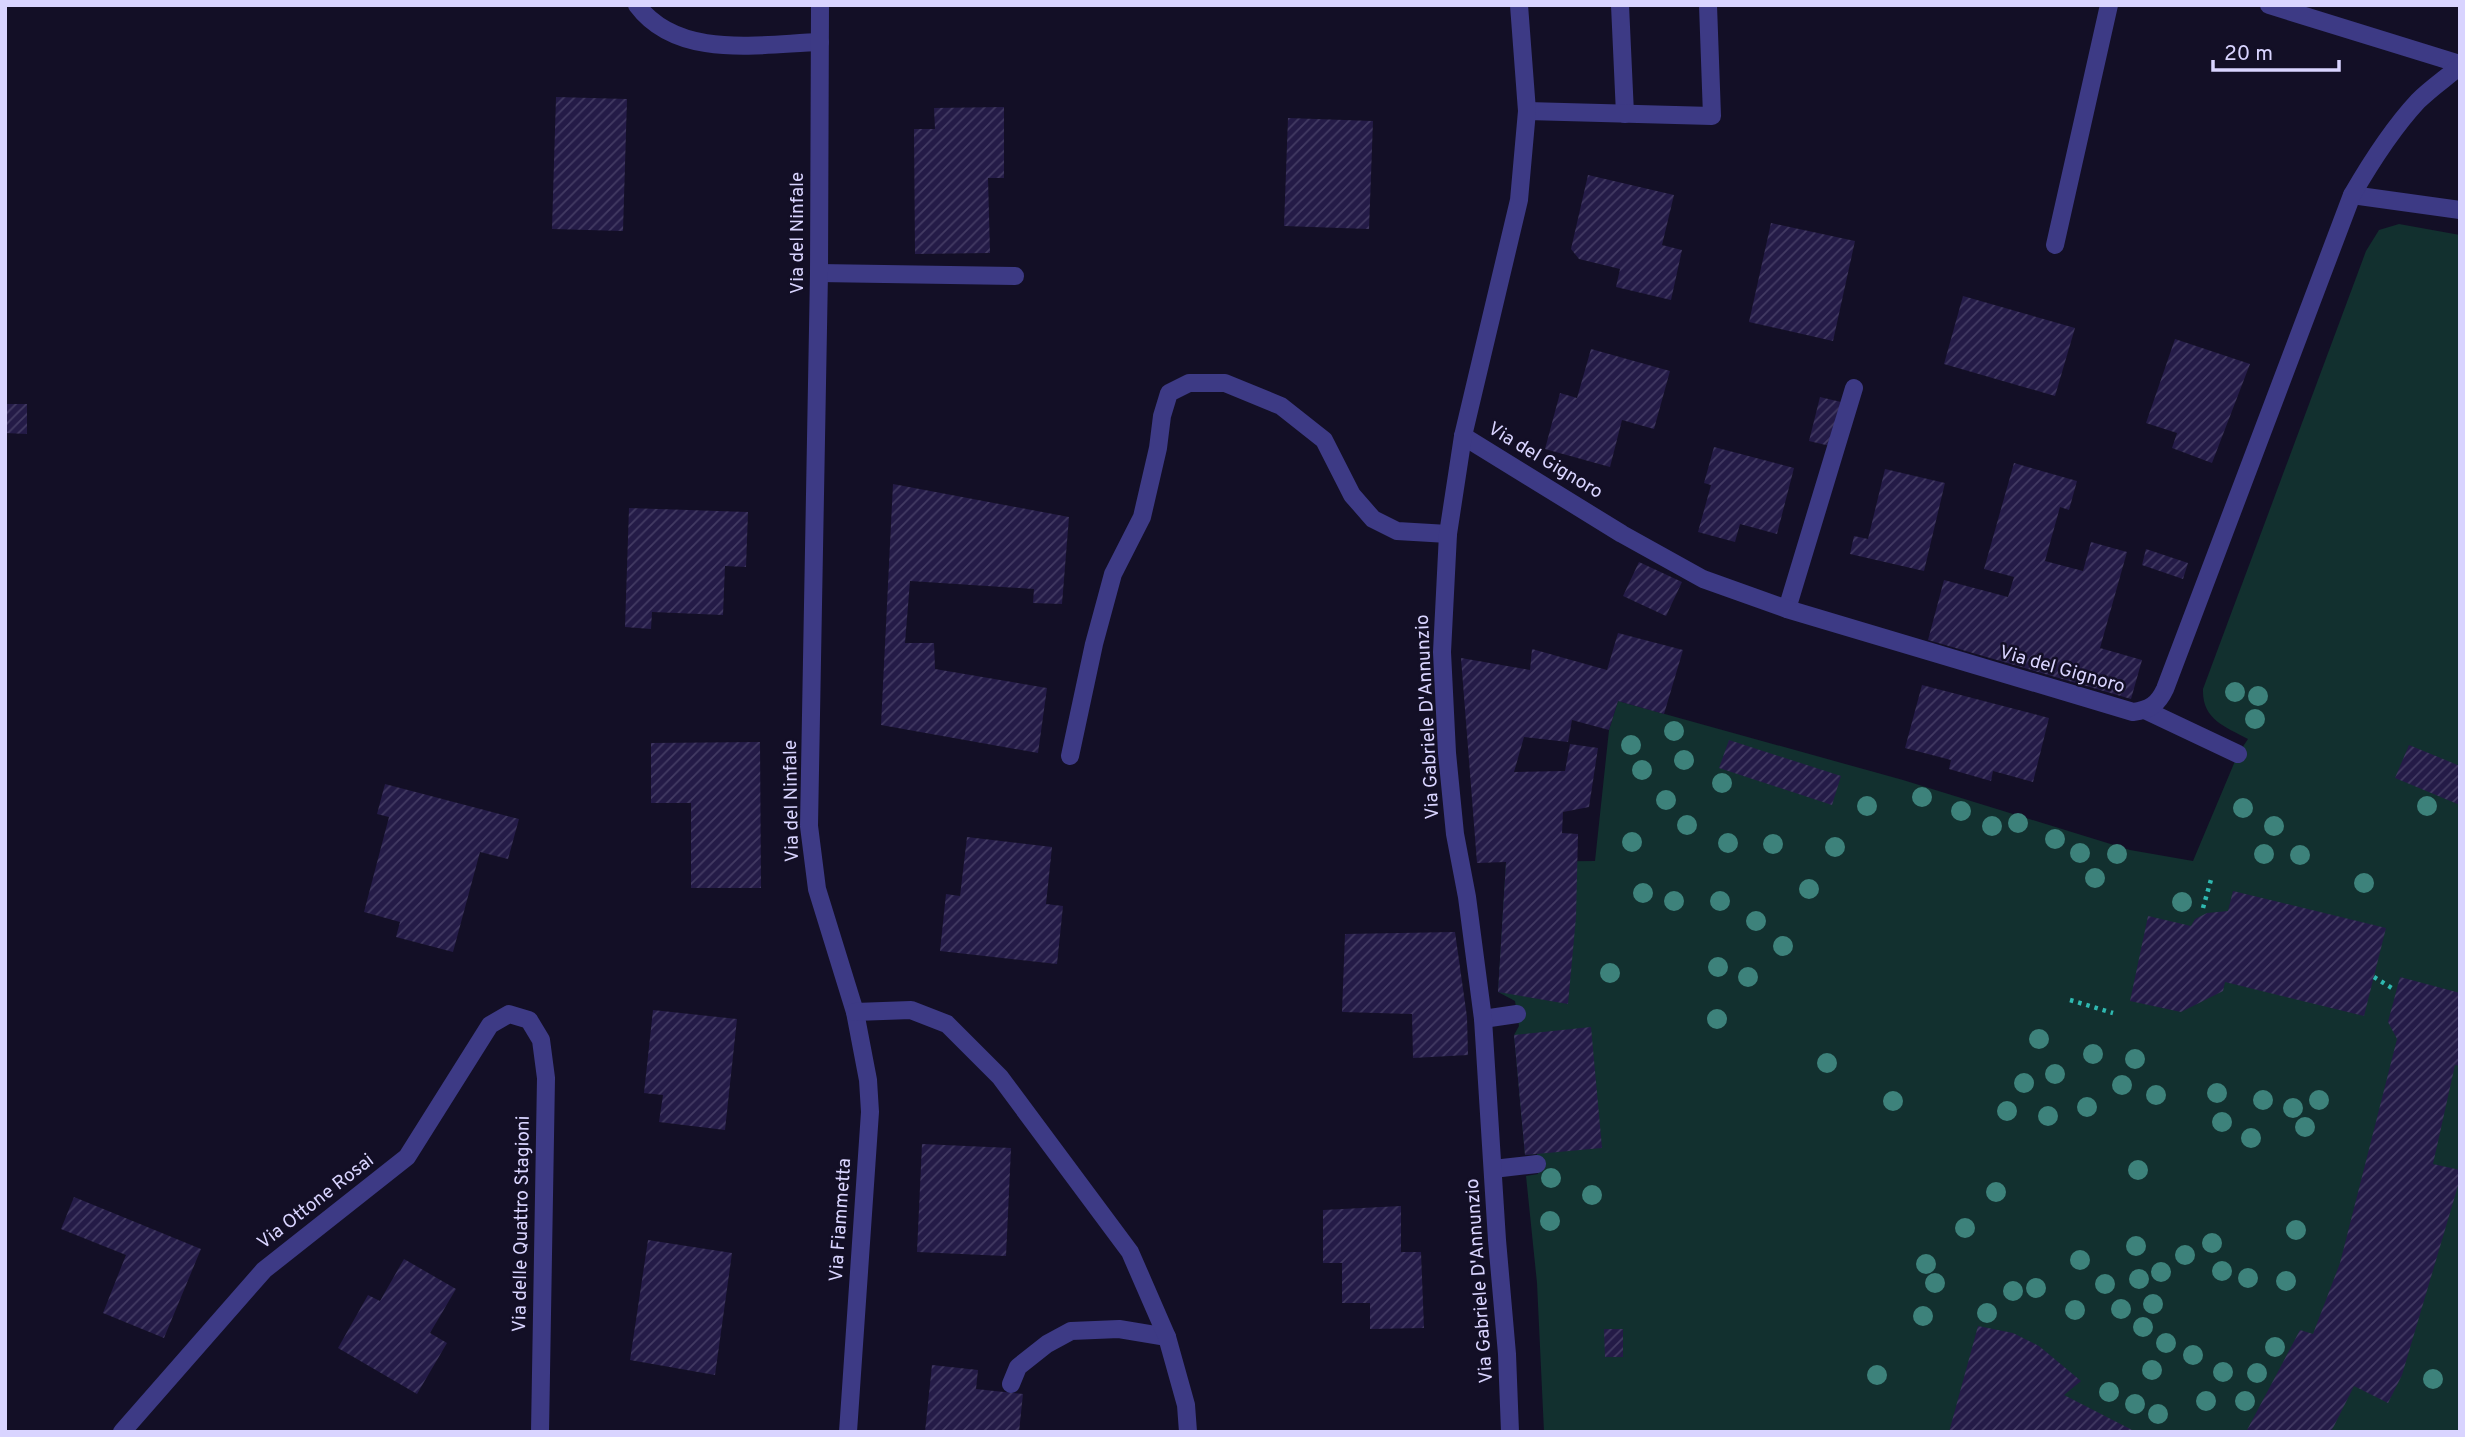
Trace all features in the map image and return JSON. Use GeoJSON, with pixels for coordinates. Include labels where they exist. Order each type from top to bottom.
{"type":"FeatureCollection","features":[{"type":"Feature","properties":{"kind":"street"},"geometry":{"type":"LineString","coordinates":[[636,5],[647,19],[673,35],[712,45],[820,42]]}},
{"type":"Feature","properties":{"kind":"street","name":"Via del Ninfale"},"geometry":{"type":"LineString","coordinates":[[820,5],[819,273],[809,826],[817,889],[855,1012]]}},
{"type":"Feature","properties":{"kind":"street","name":"Via Gabriele D'Annunzio"},"geometry":{"type":"LineString","coordinates":[[1510,1432],[1483,1018],[1467,897],[1455,834],[1447,753],[1442,652],[1448,534],[1462,436],[1519,200],[1527,111],[1519,5]]}},
{"type":"Feature","properties":{"kind":"street"},"geometry":{"type":"LineString","coordinates":[[1620,5],[1625,114]]}},
{"type":"Feature","properties":{"kind":"street"},"geometry":{"type":"LineString","coordinates":[[1527,111],[1712,116],[1708,5]]}},
{"type":"Feature","properties":{"kind":"street"},"geometry":{"type":"LineString","coordinates":[[2055,245],[2109,5]]}},
{"type":"Feature","properties":{"kind":"street"},"geometry":{"type":"LineString","coordinates":[[2269,5],[2460,65]]}},
{"type":"Feature","properties":{"kind":"street","name":"Via del Gignoro"},"geometry":{"type":"LineString","coordinates":[[1462,436],[1634,541],[1703,579],[1787,609],[2133,712],[2145,710],[2159,701],[2165,688],[2352,195],[2396,128],[2418,102],[2460,65]]}},
{"type":"Feature","properties":{"kind":"street"},"geometry":{"type":"LineString","coordinates":[[2352,195],[2460,210]]}},
{"type":"Feature","properties":{"kind":"street"},"geometry":{"type":"LineString","coordinates":[[819,273],[1015,276]]}},
{"type":"Feature","properties":{"kind":"street"},"geometry":{"type":"LineString","coordinates":[[1070,755],[1094,644],[1113,574],[1142,517],[1169,393],[1189,383],[1225,383],[1281,406],[1324,440],[1352,495],[1373,519],[1397,531],[1448,534]]}},
{"type":"Feature","properties":{"kind":"street"},"geometry":{"type":"LineString","coordinates":[[1787,609],[1854,388]]}},
{"type":"Feature","properties":{"kind":"street"},"geometry":{"type":"LineString","coordinates":[[2145,710],[2238,754]]}},
{"type":"Feature","properties":{"kind":"street"},"geometry":{"type":"LineString","coordinates":[[855,1012],[911,1010],[947,1024],[1000,1077],[1130,1252],[1167,1337],[1185,1405],[1188,1432]]}},
{"type":"Feature","properties":{"kind":"street","name":"Via Fiammetta"},"geometry":{"type":"LineString","coordinates":[[848,1432],[870,1112],[864,1050],[855,1012]]}},
{"type":"Feature","properties":{"kind":"street","name":"Via Ottone Rosai"},"geometry":{"type":"LineString","coordinates":[[122,1432],[264,1270],[407,1157],[490,1026],[509,1014],[529,1020]]}},
{"type":"Feature","properties":{"kind":"street"},"geometry":{"type":"LineString","coordinates":[[1483,1018],[1517,1014]]}},
{"type":"Feature","properties":{"kind":"street","name":"Via delle Quattro Stagioni"},"geometry":{"type":"LineString","coordinates":[[529,1020],[541,1040],[546,1078],[540,1432]]}},
{"type":"Feature","properties":{"kind":"street"},"geometry":{"type":"LineString","coordinates":[[1493,1169],[1537,1164]]}},
{"type":"Feature","properties":{"kind":"street"},"geometry":{"type":"LineString","coordinates":[[1011,1384],[1018,1367],[1047,1344],[1070,1331],[1119,1329],[1167,1337]]}},
{"type":"Feature","properties":{"kind":"path"},"geometry":{"type":"LineString","coordinates":[[2203,908],[2212,876]]}},
{"type":"Feature","properties":{"kind":"path"},"geometry":{"type":"LineString","coordinates":[[2374,977],[2395,990]]}},
{"type":"Feature","properties":{"kind":"path"},"geometry":{"type":"LineString","coordinates":[[2070,1000],[2113,1013]]}},
{"type":"Feature","properties":{"kind":"green space"},"geometry":{"type":"Polygon","coordinates":[[[2399,224],[2460,235],[2460,1432],[1544,1432],[1537,1283],[1526,1176],[1538,1174],[1537,1154],[1525,1155],[1514,1035],[1519,1026],[1515,1001],[1498,992],[1506,862],[1595,861],[1609,730],[1618,701],[1903,780],[2130,850],[2193,861],[2238,754],[2248,739],[2210,715],[2203,689],[2366,251],[2379,230],[2399,224]]]}},
{"type":"Feature","properties":{"kind":"building"},"geometry":{"type":"Polygon","coordinates":[[[556,97],[627,99],[623,231],[552,229],[556,97]]]}},
{"type":"Feature","properties":{"kind":"building"},"geometry":{"type":"Polygon","coordinates":[[[1004,107],[1004,178],[988,178],[990,253],[915,254],[914,129],[935,129],[934,108],[1004,107]]]}},
{"type":"Feature","properties":{"kind":"building"},"geometry":{"type":"Polygon","coordinates":[[[1288,118],[1373,121],[1369,229],[1284,226],[1288,118]]]}},
{"type":"Feature","properties":{"kind":"building"},"geometry":{"type":"Polygon","coordinates":[[[1588,175],[1674,195],[1662,245],[1682,250],[1671,300],[1616,287],[1620,269],[1579,259],[1571,249],[1588,175]]]}},
{"type":"Feature","properties":{"kind":"building"},"geometry":{"type":"Polygon","coordinates":[[[1771,223],[1855,241],[1833,341],[1749,322],[1771,223]]]}},
{"type":"Feature","properties":{"kind":"building"},"geometry":{"type":"Polygon","coordinates":[[[1963,296],[2075,328],[2055,396],[1944,364],[1963,296]]]}},
{"type":"Feature","properties":{"kind":"building"},"geometry":{"type":"Polygon","coordinates":[[[2175,339],[2250,364],[2212,463],[2172,448],[2177,433],[2146,423],[2175,339]]]}},
{"type":"Feature","properties":{"kind":"building"},"geometry":{"type":"Polygon","coordinates":[[[1591,349],[1670,371],[1654,429],[1622,420],[1610,467],[1545,449],[1560,393],[1577,398],[1591,349]]]}},
{"type":"Feature","properties":{"kind":"building"},"geometry":{"type":"Polygon","coordinates":[[[1820,397],[1841,402],[1830,446],[1809,441],[1820,397]]]}},
{"type":"Feature","properties":{"kind":"building"},"geometry":{"type":"Polygon","coordinates":[[[5,404],[27,404],[27,434],[5,433],[5,404]]]}},
{"type":"Feature","properties":{"kind":"building"},"geometry":{"type":"Polygon","coordinates":[[[1714,447],[1794,468],[1777,534],[1740,524],[1735,542],[1698,532],[1711,485],[1704,483],[1714,447]]]}},
{"type":"Feature","properties":{"kind":"building"},"geometry":{"type":"Polygon","coordinates":[[[2014,463],[2077,481],[2069,510],[2060,507],[2045,561],[2083,571],[2091,542],[2127,552],[2100,648],[2142,660],[2131,699],[1928,640],[1944,580],[2008,597],[2014,577],[1984,569],[2014,463]]]}},
{"type":"Feature","properties":{"kind":"building"},"geometry":{"type":"Polygon","coordinates":[[[1885,469],[1945,483],[1924,571],[1850,554],[1854,536],[1868,539],[1885,469]]]}},
{"type":"Feature","properties":{"kind":"building"},"geometry":{"type":"Polygon","coordinates":[[[893,484],[1069,517],[1062,604],[1033,603],[1034,589],[910,581],[905,643],[934,643],[935,669],[1047,688],[1038,753],[881,725],[893,484]]]}},
{"type":"Feature","properties":{"kind":"building"},"geometry":{"type":"Polygon","coordinates":[[[629,508],[748,512],[746,567],[725,566],[723,615],[652,612],[651,629],[625,627],[629,508]]]}},
{"type":"Feature","properties":{"kind":"building"},"geometry":{"type":"Polygon","coordinates":[[[2146,549],[2188,563],[2183,579],[2142,565],[2146,549]]]}},
{"type":"Feature","properties":{"kind":"building"},"geometry":{"type":"Polygon","coordinates":[[[1639,562],[1682,582],[1666,616],[1623,596],[1639,562]]]}},
{"type":"Feature","properties":{"kind":"building"},"geometry":{"type":"Polygon","coordinates":[[[1618,633],[1683,650],[1664,714],[1618,701],[1609,730],[1572,720],[1568,742],[1524,737],[1514,772],[1565,771],[1570,744],[1598,748],[1589,807],[1563,812],[1562,833],[1578,834],[1576,917],[1568,1004],[1498,992],[1506,862],[1477,863],[1461,658],[1530,670],[1532,649],[1607,670],[1618,633]]]}},
{"type":"Feature","properties":{"kind":"building"},"geometry":{"type":"Polygon","coordinates":[[[1922,685],[2049,718],[2033,782],[1993,771],[1991,781],[1949,769],[1951,760],[1905,748],[1922,685]]]}},
{"type":"Feature","properties":{"kind":"building"},"geometry":{"type":"Polygon","coordinates":[[[1729,740],[1841,776],[1832,805],[1719,768],[1729,740]]]}},
{"type":"Feature","properties":{"kind":"building"},"geometry":{"type":"Polygon","coordinates":[[[760,742],[761,888],[691,888],[691,803],[651,803],[651,743],[760,742]]]}},
{"type":"Feature","properties":{"kind":"building"},"geometry":{"type":"Polygon","coordinates":[[[2409,745],[2460,766],[2460,805],[2395,778],[2409,745]]]}},
{"type":"Feature","properties":{"kind":"building"},"geometry":{"type":"Polygon","coordinates":[[[385,784],[519,819],[508,859],[480,852],[453,952],[396,937],[400,922],[364,912],[389,817],[377,814],[385,784]]]}},
{"type":"Feature","properties":{"kind":"building"},"geometry":{"type":"Polygon","coordinates":[[[967,837],[1052,847],[1046,904],[1063,906],[1057,964],[940,951],[946,894],[960,896],[967,837]]]}},
{"type":"Feature","properties":{"kind":"building"},"geometry":{"type":"Polygon","coordinates":[[[2233,891],[2386,928],[2364,1016],[2225,982],[2223,991],[2181,1012],[2130,1001],[2148,916],[2191,926],[2195,919],[2207,913],[2228,911],[2233,891]]]}},
{"type":"Feature","properties":{"kind":"building"},"geometry":{"type":"Polygon","coordinates":[[[1455,932],[1467,1017],[1468,1055],[1413,1058],[1412,1014],[1342,1012],[1345,934],[1455,932]]]}},
{"type":"Feature","properties":{"kind":"building"},"geometry":{"type":"Polygon","coordinates":[[[2400,977],[2460,993],[2460,1066],[2455,1065],[2433,1164],[2460,1170],[2460,1179],[2402,1375],[2388,1403],[2354,1386],[2331,1432],[2246,1432],[2300,1330],[2313,1334],[2340,1263],[2397,1039],[2388,1022],[2400,977]]]}},
{"type":"Feature","properties":{"kind":"building"},"geometry":{"type":"Polygon","coordinates":[[[653,1010],[737,1019],[725,1130],[659,1122],[663,1095],[644,1093],[653,1010]]]}},
{"type":"Feature","properties":{"kind":"building"},"geometry":{"type":"Polygon","coordinates":[[[1591,1027],[1602,1148],[1525,1155],[1514,1035],[1591,1027]]]}},
{"type":"Feature","properties":{"kind":"building"},"geometry":{"type":"Polygon","coordinates":[[[922,1144],[1011,1148],[1006,1256],[917,1252],[922,1144]]]}},
{"type":"Feature","properties":{"kind":"building"},"geometry":{"type":"Polygon","coordinates":[[[74,1197],[201,1249],[164,1338],[103,1313],[126,1255],[61,1229],[74,1197]]]}},
{"type":"Feature","properties":{"kind":"building"},"geometry":{"type":"Polygon","coordinates":[[[1401,1206],[1401,1252],[1421,1252],[1424,1328],[1370,1329],[1370,1303],[1342,1303],[1342,1263],[1323,1263],[1323,1210],[1401,1206]]]}},
{"type":"Feature","properties":{"kind":"building"},"geometry":{"type":"Polygon","coordinates":[[[648,1240],[732,1253],[715,1375],[630,1360],[648,1240]]]}},
{"type":"Feature","properties":{"kind":"building"},"geometry":{"type":"Polygon","coordinates":[[[404,1259],[456,1289],[430,1333],[447,1343],[417,1394],[338,1348],[368,1295],[380,1301],[404,1259]]]}},
{"type":"Feature","properties":{"kind":"building"},"geometry":{"type":"Polygon","coordinates":[[[1978,1326],[2013,1333],[2039,1346],[2081,1381],[2064,1395],[2136,1432],[1949,1432],[1978,1326]]]}},
{"type":"Feature","properties":{"kind":"building"},"geometry":{"type":"Polygon","coordinates":[[[1604,1329],[1623,1329],[1623,1357],[1605,1357],[1604,1329]]]}},
{"type":"Feature","properties":{"kind":"building"},"geometry":{"type":"Polygon","coordinates":[[[932,1365],[978,1370],[976,1389],[1023,1394],[1019,1432],[925,1432],[932,1365]]]}}]}
